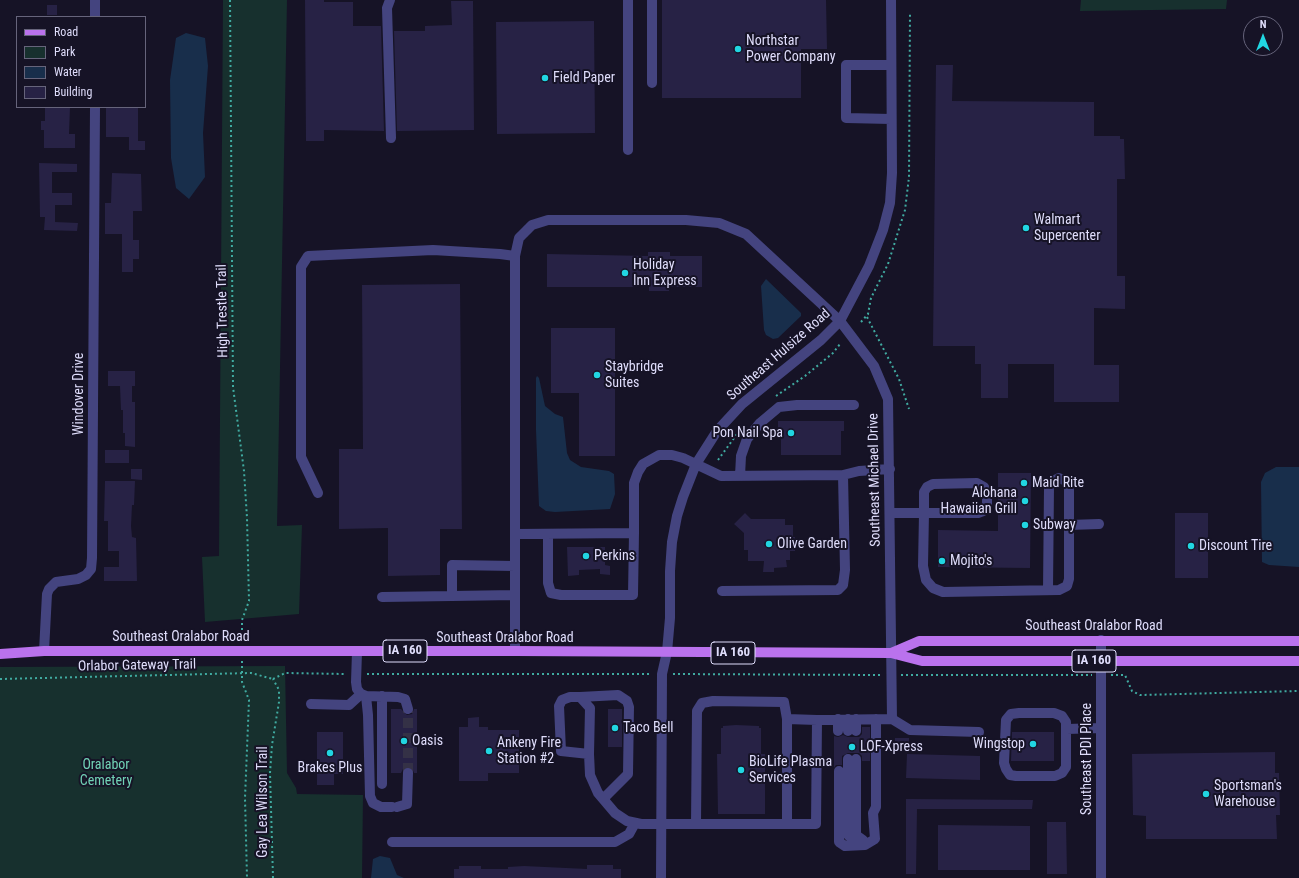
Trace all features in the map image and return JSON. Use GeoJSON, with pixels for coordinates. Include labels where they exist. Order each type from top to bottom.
{"type":"FeatureCollection","features":[{"type":"Feature","properties":{"kind":"main road","name":"Southeast Oralabor Road"},"geometry":{"type":"LineString","coordinates":[[891,653],[919,641],[1299,641]]}},
{"type":"Feature","properties":{"kind":"main road","name":"Southeast Oralabor Road"},"geometry":{"type":"LineString","coordinates":[[0,654],[44,651],[891,653],[922,661],[1299,661]]}},
{"type":"Feature","properties":{"kind":"street"},"geometry":{"type":"LineString","coordinates":[[95,16],[96,0]]}},
{"type":"Feature","properties":{"kind":"street"},"geometry":{"type":"LineString","coordinates":[[390,0],[387,8],[391,138]]}},
{"type":"Feature","properties":{"kind":"street"},"geometry":{"type":"LineString","coordinates":[[628,0],[628,150]]}},
{"type":"Feature","properties":{"kind":"street"},"geometry":{"type":"LineString","coordinates":[[652,0],[652,83]]}},
{"type":"Feature","properties":{"kind":"street","name":"Southeast Hulsize Road"},"geometry":{"type":"LineString","coordinates":[[661,878],[662,674],[667,652],[670,618],[670,570],[672,542],[683,497],[696,464],[717,431],[742,404],[821,340],[840,321],[869,266],[883,230],[890,203],[892,0]]}},
{"type":"Feature","properties":{"kind":"street"},"geometry":{"type":"LineString","coordinates":[[891,65],[846,65],[846,118],[891,119]]}},
{"type":"Feature","properties":{"kind":"street","name":"Windover Drive"},"geometry":{"type":"LineString","coordinates":[[44,651],[46,594],[48,589],[56,582],[86,575],[91,569],[95,108]]}},
{"type":"Feature","properties":{"kind":"street","name":"Southeast Michael Drive"},"geometry":{"type":"LineString","coordinates":[[515,651],[515,256],[519,238],[524,231],[532,225],[548,220],[686,220],[719,223],[746,234],[840,321],[874,366],[888,399],[892,719]]}},
{"type":"Feature","properties":{"kind":"street"},"geometry":{"type":"LineString","coordinates":[[318,493],[301,457],[301,267],[308,256],[433,250],[515,256]]}},
{"type":"Feature","properties":{"kind":"street"},"geometry":{"type":"LineString","coordinates":[[740,476],[741,456],[747,439],[760,422],[778,407],[797,405],[854,406]]}},
{"type":"Feature","properties":{"kind":"street"},"geometry":{"type":"LineString","coordinates":[[548,534],[548,583],[551,593],[561,595],[633,595],[634,483],[643,464],[659,455],[672,455],[721,476],[843,475],[859,471],[890,469]]}},
{"type":"Feature","properties":{"kind":"street"},"geometry":{"type":"LineString","coordinates":[[722,591],[838,590],[843,585],[845,570],[843,475]]}},
{"type":"Feature","properties":{"kind":"street"},"geometry":{"type":"LineString","coordinates":[[890,513],[924,513],[984,511],[987,507],[987,494],[984,487],[977,483],[933,484],[927,487],[924,492],[924,513],[923,566],[926,580],[933,588],[943,592],[1059,590],[1067,586],[1069,579],[1069,487],[1066,481],[1059,478],[1053,481],[1049,487],[1048,590]]}},
{"type":"Feature","properties":{"kind":"street"},"geometry":{"type":"LineString","coordinates":[[1069,524],[1099,524]]}},
{"type":"Feature","properties":{"kind":"street"},"geometry":{"type":"LineString","coordinates":[[515,534],[634,533]]}},
{"type":"Feature","properties":{"kind":"street"},"geometry":{"type":"LineString","coordinates":[[452,596],[452,565],[515,566]]}},
{"type":"Feature","properties":{"kind":"street"},"geometry":{"type":"LineString","coordinates":[[382,597],[515,595]]}},
{"type":"Feature","properties":{"kind":"street","name":"Southeast PDI Place"},"geometry":{"type":"LineString","coordinates":[[1101,640],[1101,878]]}},
{"type":"Feature","properties":{"kind":"street"},"geometry":{"type":"LineString","coordinates":[[356,652],[357,689],[364,695],[398,696],[405,699],[408,709]]}},
{"type":"Feature","properties":{"kind":"street"},"geometry":{"type":"LineString","coordinates":[[311,704],[350,705],[364,695]]}},
{"type":"Feature","properties":{"kind":"street"},"geometry":{"type":"LineString","coordinates":[[364,695],[368,715],[370,796],[373,803],[381,807],[394,807],[407,804],[408,774]]}},
{"type":"Feature","properties":{"kind":"street"},"geometry":{"type":"LineString","coordinates":[[589,754],[567,753],[561,751],[559,706],[562,700],[570,697],[618,695],[627,701],[629,707],[628,774],[603,799]]}},
{"type":"Feature","properties":{"kind":"street"},"geometry":{"type":"LineString","coordinates":[[382,696],[382,784]]}},
{"type":"Feature","properties":{"kind":"street"},"geometry":{"type":"LineString","coordinates":[[580,697],[590,708],[590,775],[598,793],[615,813],[627,821],[635,823],[816,824],[817,720]]}},
{"type":"Feature","properties":{"kind":"street"},"geometry":{"type":"LineString","coordinates":[[696,824],[697,711],[702,704],[713,701],[784,702],[787,719],[787,824]]}},
{"type":"Feature","properties":{"kind":"street"},"geometry":{"type":"LineString","coordinates":[[1019,712],[1054,713],[1062,716],[1066,722],[1067,729],[1066,766],[1062,773],[1055,776],[1010,775],[1006,769],[1004,728],[1006,720],[1011,714],[1019,712]]}},
{"type":"Feature","properties":{"kind":"street"},"geometry":{"type":"LineString","coordinates":[[787,719],[892,719],[910,730],[979,732]]}},
{"type":"Feature","properties":{"kind":"street"},"geometry":{"type":"LineString","coordinates":[[847,719],[847,731],[847,719]]}},
{"type":"Feature","properties":{"kind":"street"},"geometry":{"type":"LineString","coordinates":[[875,839],[873,813],[876,806],[876,719]]}},
{"type":"Feature","properties":{"kind":"street"},"geometry":{"type":"LineString","coordinates":[[1067,729],[1101,728]]}},
{"type":"Feature","properties":{"kind":"street"},"geometry":{"type":"LineString","coordinates":[[852,759],[848,835],[853,840],[875,839]]}},
{"type":"Feature","properties":{"kind":"street"},"geometry":{"type":"LineString","coordinates":[[839,771],[839,842],[845,846],[856,846],[865,845],[875,839]]}},
{"type":"Feature","properties":{"kind":"street"},"geometry":{"type":"LineString","coordinates":[[392,842],[615,842],[629,834],[635,823]]}},
{"type":"Feature","properties":{"kind":"path","name":"High Trestle Trail"},"geometry":{"type":"LineString","coordinates":[[230,0],[233,387],[244,471],[249,593],[249,601],[242,620]]}},
{"type":"Feature","properties":{"kind":"path"},"geometry":{"type":"LineString","coordinates":[[861,322],[866,317],[872,298],[884,273],[896,242],[905,210],[909,177],[910,14]]}},
{"type":"Feature","properties":{"kind":"path"},"geometry":{"type":"LineString","coordinates":[[866,317],[899,379],[909,409]]}},
{"type":"Feature","properties":{"kind":"path","name":"Orlabor Gateway Trail"},"geometry":{"type":"LineString","coordinates":[[0,679],[251,673],[273,679]]}},
{"type":"Feature","properties":{"kind":"path"},"geometry":{"type":"LineString","coordinates":[[273,679],[285,673],[1125,675],[1132,691],[1140,695],[1299,691]]}},
{"type":"Feature","properties":{"kind":"path","name":"Gay Lea Wilson Trail"},"geometry":{"type":"LineString","coordinates":[[273,679],[279,690],[279,702],[272,745],[270,773],[273,878]]}},
{"type":"Feature","properties":{"kind":"path"},"geometry":{"type":"LineString","coordinates":[[242,682],[249,700],[246,798],[247,878]]}},
{"type":"Feature","properties":{"kind":"green space"},"geometry":{"type":"Polygon","coordinates":[[[223,0],[287,0],[277,526],[302,525],[299,614],[205,622],[202,557],[219,556],[223,0]]]}},
{"type":"Feature","properties":{"kind":"green space"},"geometry":{"type":"Polygon","coordinates":[[[1081,0],[1227,0],[1226,9],[1080,11],[1081,0]]]}},
{"type":"Feature","properties":{"kind":"green space","name":"Oralabor Cemetery"},"geometry":{"type":"Polygon","coordinates":[[[285,666],[287,773],[296,788],[297,794],[363,795],[362,878],[0,878],[0,667],[285,666]]]}},
{"type":"Feature","properties":{"kind":"water"},"geometry":{"type":"Polygon","coordinates":[[[186,33],[205,38],[208,66],[203,133],[205,177],[189,199],[176,188],[171,158],[170,80],[176,38],[186,33]]]}},
{"type":"Feature","properties":{"kind":"water"},"geometry":{"type":"Polygon","coordinates":[[[766,279],[801,313],[801,316],[778,338],[773,339],[766,335],[764,330],[761,286],[766,279]]]}},
{"type":"Feature","properties":{"kind":"water"},"geometry":{"type":"Polygon","coordinates":[[[537,376],[539,378],[545,406],[555,414],[563,417],[567,453],[570,460],[581,467],[609,471],[614,474],[615,494],[610,509],[555,512],[546,511],[539,506],[536,430],[537,376]]]}},
{"type":"Feature","properties":{"kind":"water"},"geometry":{"type":"Polygon","coordinates":[[[1276,467],[1299,467],[1299,567],[1269,565],[1262,562],[1261,482],[1265,473],[1276,467]]]}},
{"type":"Feature","properties":{"kind":"water"},"geometry":{"type":"Polygon","coordinates":[[[380,856],[390,858],[397,875],[404,878],[371,878],[373,859],[380,856]]]}},
{"type":"Feature","properties":{"kind":"building"},"geometry":{"type":"Polygon","coordinates":[[[305,0],[324,0],[324,2],[353,2],[353,26],[381,26],[384,131],[324,130],[324,141],[306,141],[305,0]]]}},
{"type":"Feature","properties":{"kind":"building","name":"Northstar Power Company"},"geometry":{"type":"Polygon","coordinates":[[[662,0],[826,0],[827,49],[801,49],[801,98],[662,98],[662,0]]]}},
{"type":"Feature","properties":{"kind":"building"},"geometry":{"type":"Polygon","coordinates":[[[451,1],[473,1],[474,130],[397,131],[394,31],[425,31],[425,26],[452,25],[451,1]]]}},
{"type":"Feature","properties":{"kind":"building"},"geometry":{"type":"Polygon","coordinates":[[[47,5],[57,5],[57,15],[47,15],[47,5]]]}},
{"type":"Feature","properties":{"kind":"building","name":"Field Paper"},"geometry":{"type":"Polygon","coordinates":[[[594,21],[595,133],[497,134],[496,22],[594,21]]]}},
{"type":"Feature","properties":{"kind":"building","name":"Walmart Supercenter"},"geometry":{"type":"Polygon","coordinates":[[[936,65],[953,65],[952,101],[1094,102],[1094,136],[1120,136],[1120,139],[1124,139],[1125,179],[1117,179],[1117,276],[1125,276],[1125,309],[1094,308],[1094,365],[1119,365],[1119,402],[1054,402],[1054,364],[1008,364],[1008,398],[981,398],[981,364],[975,364],[975,346],[933,346],[936,65]]]}},
{"type":"Feature","properties":{"kind":"building"},"geometry":{"type":"Polygon","coordinates":[[[45,108],[70,108],[69,134],[75,134],[75,148],[44,148],[44,130],[41,130],[41,121],[45,121],[45,108]]]}},
{"type":"Feature","properties":{"kind":"building"},"geometry":{"type":"Polygon","coordinates":[[[106,108],[138,108],[138,141],[145,141],[145,150],[129,150],[129,137],[106,137],[106,108]]]}},
{"type":"Feature","properties":{"kind":"building"},"geometry":{"type":"Polygon","coordinates":[[[39,163],[77,164],[77,172],[52,172],[52,193],[72,193],[72,205],[55,205],[55,222],[78,223],[77,231],[44,230],[45,217],[40,217],[39,163]]]}},
{"type":"Feature","properties":{"kind":"building"},"geometry":{"type":"Polygon","coordinates":[[[112,173],[141,174],[142,211],[133,211],[133,240],[139,240],[139,259],[133,259],[133,272],[122,272],[122,234],[105,234],[105,203],[111,203],[112,173]]]}},
{"type":"Feature","properties":{"kind":"building","name":"Holiday Inn Express"},"geometry":{"type":"Polygon","coordinates":[[[648,252],[670,252],[670,256],[702,256],[702,287],[669,287],[669,291],[649,291],[649,287],[547,287],[547,254],[648,256],[648,252]]]}},
{"type":"Feature","properties":{"kind":"building"},"geometry":{"type":"Polygon","coordinates":[[[460,284],[462,529],[440,529],[440,575],[388,576],[388,528],[339,529],[339,449],[363,449],[362,285],[460,284]]]}},
{"type":"Feature","properties":{"kind":"building","name":"Staybridge Suites"},"geometry":{"type":"Polygon","coordinates":[[[551,328],[615,328],[615,456],[579,456],[579,393],[551,393],[551,328]]]}},
{"type":"Feature","properties":{"kind":"building"},"geometry":{"type":"Polygon","coordinates":[[[108,371],[135,371],[135,386],[132,386],[132,402],[135,402],[135,447],[125,446],[120,386],[108,386],[108,371]]]}},
{"type":"Feature","properties":{"kind":"building"},"geometry":{"type":"Polygon","coordinates":[[[778,421],[844,421],[844,431],[841,431],[841,455],[781,455],[781,435],[778,435],[778,421]]]}},
{"type":"Feature","properties":{"kind":"building"},"geometry":{"type":"Polygon","coordinates":[[[105,450],[129,450],[129,463],[105,463],[105,450]]]}},
{"type":"Feature","properties":{"kind":"building"},"geometry":{"type":"Polygon","coordinates":[[[131,469],[142,469],[142,480],[131,479],[131,469]]]}},
{"type":"Feature","properties":{"kind":"building"},"geometry":{"type":"Polygon","coordinates":[[[998,473],[1031,473],[1030,568],[938,567],[938,530],[998,531],[998,473]]]}},
{"type":"Feature","properties":{"kind":"building"},"geometry":{"type":"Polygon","coordinates":[[[105,481],[135,481],[131,526],[132,537],[136,538],[137,581],[104,581],[104,567],[119,567],[119,551],[108,551],[108,521],[104,521],[105,481]]]}},
{"type":"Feature","properties":{"kind":"building","name":"Olive Garden"},"geometry":{"type":"Polygon","coordinates":[[[745,513],[751,519],[785,519],[785,525],[793,525],[795,551],[790,551],[790,560],[786,560],[787,567],[774,568],[774,572],[763,572],[764,561],[748,561],[748,550],[744,550],[744,533],[734,524],[745,513]]]}},
{"type":"Feature","properties":{"kind":"building","name":"Discount Tire"},"geometry":{"type":"Polygon","coordinates":[[[1175,513],[1208,513],[1208,578],[1175,578],[1175,513]]]}},
{"type":"Feature","properties":{"kind":"building","name":"Perkins"},"geometry":{"type":"Polygon","coordinates":[[[567,547],[605,547],[605,565],[610,566],[610,575],[600,574],[600,569],[579,570],[579,575],[568,576],[567,547]]]}},
{"type":"Feature","properties":{"kind":"building","name":"Oasis"},"geometry":{"type":"Polygon","coordinates":[[[391,709],[401,709],[407,715],[412,714],[414,709],[417,709],[417,773],[414,773],[412,768],[408,767],[403,769],[401,773],[391,773],[391,709]]]}},
{"type":"Feature","properties":{"kind":"building","name":"Taco Bell"},"geometry":{"type":"Polygon","coordinates":[[[608,709],[622,709],[622,747],[608,747],[608,709]]]}},
{"type":"Feature","properties":{"kind":"building","name":"Ankeny Fire Station #2"},"geometry":{"type":"Polygon","coordinates":[[[479,717],[479,727],[488,727],[488,730],[519,730],[519,773],[488,773],[488,781],[459,781],[459,727],[468,727],[468,718],[479,717]]]}},
{"type":"Feature","properties":{"kind":"building","name":"BioLife Plasma Services"},"geometry":{"type":"Polygon","coordinates":[[[723,726],[759,726],[759,728],[761,728],[761,754],[765,754],[765,814],[718,814],[717,754],[721,754],[721,728],[723,728],[723,726]]]}},
{"type":"Feature","properties":{"kind":"building","name":"LOF-Xpress"},"geometry":{"type":"Polygon","coordinates":[[[862,727],[870,727],[870,761],[862,761],[862,756],[859,753],[848,753],[842,756],[842,765],[836,765],[834,768],[834,736],[838,737],[843,735],[848,737],[859,737],[862,734],[862,727]]]}},
{"type":"Feature","properties":{"kind":"building","name":"Brakes Plus"},"geometry":{"type":"Polygon","coordinates":[[[317,732],[343,732],[343,774],[334,774],[334,785],[317,785],[317,732]]]}},
{"type":"Feature","properties":{"kind":"building"},"geometry":{"type":"Polygon","coordinates":[[[1012,732],[1054,732],[1054,761],[1011,761],[1012,732]]]}},
{"type":"Feature","properties":{"kind":"building"},"geometry":{"type":"Polygon","coordinates":[[[895,738],[909,738],[909,750],[895,750],[895,738]]]}},
{"type":"Feature","properties":{"kind":"building","name":"Sportsman's Warehouse"},"geometry":{"type":"Polygon","coordinates":[[[1275,752],[1275,773],[1279,773],[1280,815],[1276,815],[1277,839],[1146,839],[1146,816],[1133,815],[1132,754],[1275,752]]]}},
{"type":"Feature","properties":{"kind":"building"},"geometry":{"type":"Polygon","coordinates":[[[907,754],[980,756],[980,780],[906,778],[907,754]]]}},
{"type":"Feature","properties":{"kind":"building"},"geometry":{"type":"Polygon","coordinates":[[[906,799],[1033,800],[1032,809],[917,809],[916,874],[906,874],[906,799]]]}},
{"type":"Feature","properties":{"kind":"building"},"geometry":{"type":"Polygon","coordinates":[[[1047,822],[1066,822],[1067,874],[1047,874],[1047,822]]]}},
{"type":"Feature","properties":{"kind":"building"},"geometry":{"type":"Polygon","coordinates":[[[938,825],[1030,826],[1030,870],[938,870],[938,825]]]}},
{"type":"Feature","properties":{"kind":"building"},"geometry":{"type":"Polygon","coordinates":[[[587,865],[613,865],[613,869],[621,869],[621,878],[454,878],[454,869],[459,869],[459,866],[481,866],[481,869],[508,869],[508,867],[524,866],[587,869],[587,865]]]}},
{"type":"Feature","properties":{"kind":"tunnel"},"geometry":{"type":"LineString","coordinates":[[408,709],[408,773]]}},
{"type":"Feature","properties":{"kind":"place","name":"Northstar Power Company"},"geometry":{"type":"Point","coordinates":[738,49]}},
{"type":"Feature","properties":{"kind":"place","name":"Field Paper"},"geometry":{"type":"Point","coordinates":[545,78]}},
{"type":"Feature","properties":{"kind":"place","name":"Walmart Supercenter"},"geometry":{"type":"Point","coordinates":[1026,228]}},
{"type":"Feature","properties":{"kind":"place","name":"Holiday Inn Express"},"geometry":{"type":"Point","coordinates":[625,273]}},
{"type":"Feature","properties":{"kind":"place","name":"Staybridge Suites"},"geometry":{"type":"Point","coordinates":[597,375]}},
{"type":"Feature","properties":{"kind":"place","name":"Pon Nail Spa"},"geometry":{"type":"Point","coordinates":[791,433]}},
{"type":"Feature","properties":{"kind":"place","name":"Maid Rite"},"geometry":{"type":"Point","coordinates":[1024,483]}},
{"type":"Feature","properties":{"kind":"place","name":"Alohana Hawaiian Grill"},"geometry":{"type":"Point","coordinates":[1025,501]}},
{"type":"Feature","properties":{"kind":"place","name":"Subway"},"geometry":{"type":"Point","coordinates":[1025,525]}},
{"type":"Feature","properties":{"kind":"place","name":"Olive Garden"},"geometry":{"type":"Point","coordinates":[769,544]}},
{"type":"Feature","properties":{"kind":"place","name":"Discount Tire"},"geometry":{"type":"Point","coordinates":[1191,546]}},
{"type":"Feature","properties":{"kind":"place","name":"Perkins"},"geometry":{"type":"Point","coordinates":[586,556]}},
{"type":"Feature","properties":{"kind":"place","name":"Mojito's"},"geometry":{"type":"Point","coordinates":[942,561]}},
{"type":"Feature","properties":{"kind":"place","name":"Taco Bell"},"geometry":{"type":"Point","coordinates":[615,728]}},
{"type":"Feature","properties":{"kind":"place","name":"Oasis"},"geometry":{"type":"Point","coordinates":[404,741]}},
{"type":"Feature","properties":{"kind":"place","name":"Wingstop"},"geometry":{"type":"Point","coordinates":[1033,744]}},
{"type":"Feature","properties":{"kind":"place","name":"LOF-Xpress"},"geometry":{"type":"Point","coordinates":[852,747]}},
{"type":"Feature","properties":{"kind":"place","name":"Ankeny Fire Station #2"},"geometry":{"type":"Point","coordinates":[489,751]}},
{"type":"Feature","properties":{"kind":"place","name":"Brakes Plus"},"geometry":{"type":"Point","coordinates":[330,753]}},
{"type":"Feature","properties":{"kind":"place","name":"BioLife Plasma Services"},"geometry":{"type":"Point","coordinates":[741,770]}},
{"type":"Feature","properties":{"kind":"place","name":"Sportsman's Warehouse"},"geometry":{"type":"Point","coordinates":[1206,794]}}]}
